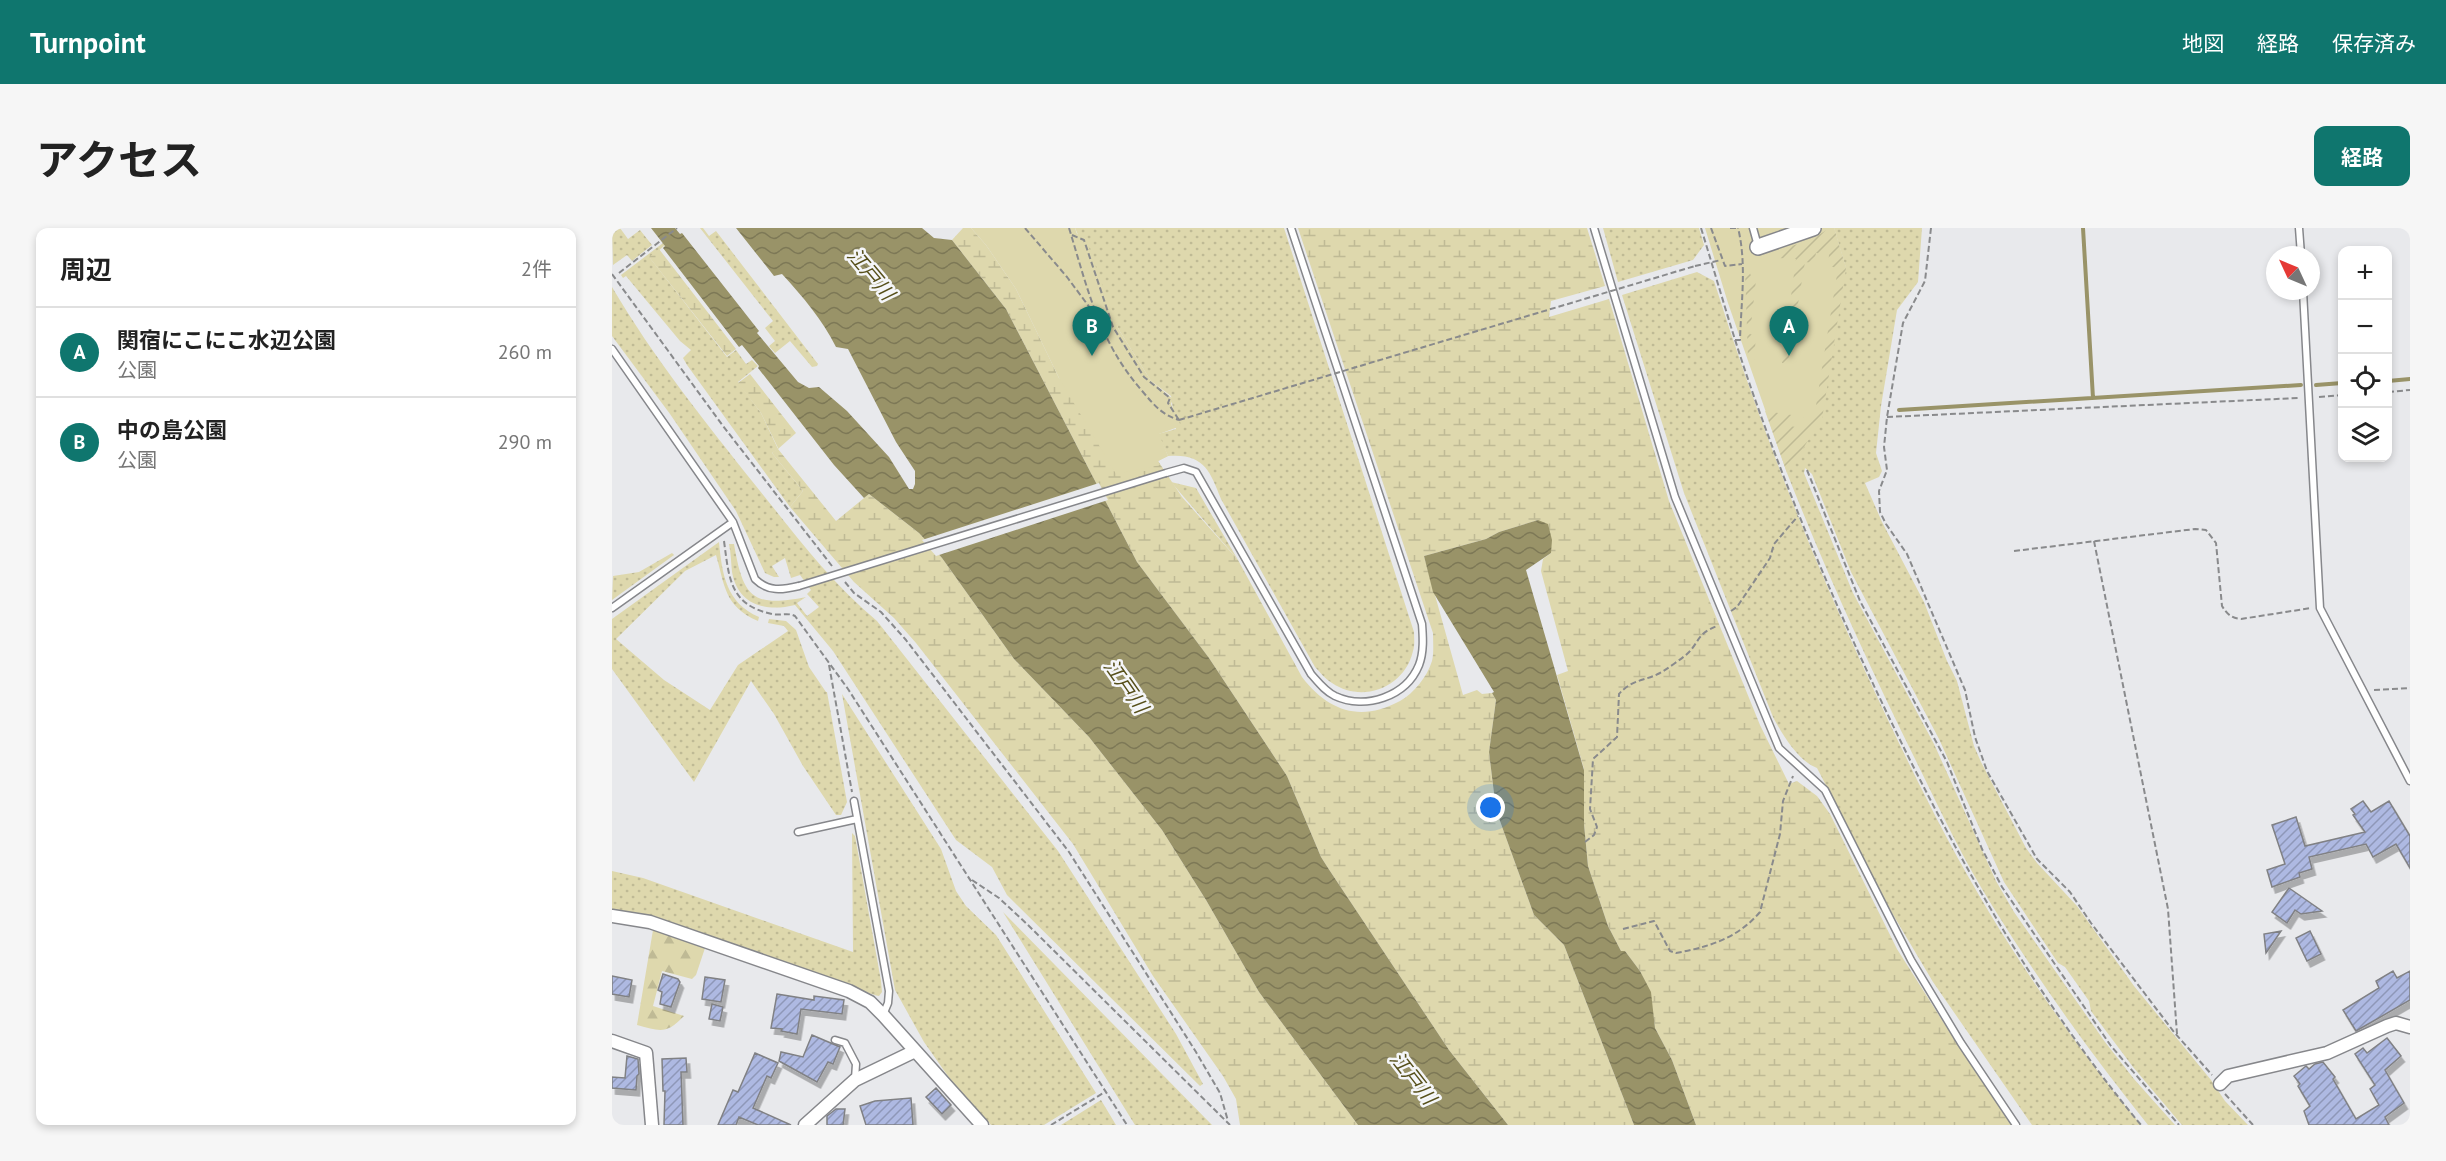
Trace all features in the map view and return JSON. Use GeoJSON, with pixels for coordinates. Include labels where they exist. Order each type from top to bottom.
{"type":"FeatureCollection","features":[{"type":"Feature","properties":{"kind":"street"},"geometry":{"type":"LineString","coordinates":[[1758,247],[1813,228]]}},
{"type":"Feature","properties":{"kind":"street"},"geometry":{"type":"LineString","coordinates":[[612,916],[650,922],[849,991],[870,1002],[982,1125]]}},
{"type":"Feature","properties":{"kind":"street"},"geometry":{"type":"LineString","coordinates":[[2220,1084],[2228,1077],[2327,1053],[2396,1023],[2410,1027]]}},
{"type":"Feature","properties":{"kind":"street"},"geometry":{"type":"LineString","coordinates":[[612,1041],[646,1053],[652,1125]]}},
{"type":"Feature","properties":{"kind":"street"},"geometry":{"type":"LineString","coordinates":[[805,1125],[855,1080],[915,1051]]}},
{"type":"Feature","properties":{"kind":"lane"},"geometry":{"type":"LineString","coordinates":[[612,349],[734,522],[755,579],[767,588],[799,586],[1184,468],[1196,472],[1202,481],[1311,674],[1323,688],[1350,701],[1368,702],[1383,699],[1398,691],[1411,678],[1419,666],[1423,642],[1422,624],[1291,228]]}},
{"type":"Feature","properties":{"kind":"lane"},"geometry":{"type":"LineString","coordinates":[[1594,228],[1675,497],[1779,748],[1825,790],[1911,960],[1961,1043],[2016,1125]]}},
{"type":"Feature","properties":{"kind":"lane"},"geometry":{"type":"LineString","coordinates":[[1753,228],[1758,247]]}},
{"type":"Feature","properties":{"kind":"lane"},"geometry":{"type":"LineString","coordinates":[[2299,228],[2300,246]]}},
{"type":"Feature","properties":{"kind":"lane"},"geometry":{"type":"LineString","coordinates":[[2304,300],[2320,608],[2410,781]]}},
{"type":"Feature","properties":{"kind":"lane"},"geometry":{"type":"LineString","coordinates":[[612,608],[734,522]]}},
{"type":"Feature","properties":{"kind":"lane"},"geometry":{"type":"LineString","coordinates":[[854,801],[889,991],[888,1003],[883,1015]]}},
{"type":"Feature","properties":{"kind":"lane"},"geometry":{"type":"LineString","coordinates":[[798,832],[857,819]]}},
{"type":"Feature","properties":{"kind":"lane"},"geometry":{"type":"LineString","coordinates":[[835,1040],[845,1044],[855,1064],[855,1080]]}},
{"type":"Feature","properties":{"kind":"path"},"geometry":{"type":"LineString","coordinates":[[619,273],[677,228]]}},
{"type":"Feature","properties":{"kind":"path"},"geometry":{"type":"LineString","coordinates":[[1025,228],[1094,314]]}},
{"type":"Feature","properties":{"kind":"path"},"geometry":{"type":"LineString","coordinates":[[1030,234],[1033,228]]}},
{"type":"Feature","properties":{"kind":"path"},"geometry":{"type":"LineString","coordinates":[[1069,228],[1094,314],[1110,347],[1130,378],[1159,411],[1179,420],[1721,260]]}},
{"type":"Feature","properties":{"kind":"path"},"geometry":{"type":"LineString","coordinates":[[1701,228],[1735,340],[1799,515],[1857,652],[1948,837],[1976,886],[2038,985],[2090,1059],[2141,1125]]}},
{"type":"Feature","properties":{"kind":"path"},"geometry":{"type":"LineString","coordinates":[[1711,228],[1725,266],[1742,264]]}},
{"type":"Feature","properties":{"kind":"path"},"geometry":{"type":"LineString","coordinates":[[1730,228],[1737,228],[1742,242],[1740,340],[1735,340]]}},
{"type":"Feature","properties":{"kind":"path"},"geometry":{"type":"LineString","coordinates":[[1931,228],[1925,281],[1903,323],[1887,417],[1884,447],[1887,470],[1879,491],[1880,512],[1906,554],[1965,690],[1975,737],[1987,771],[2037,858],[2070,892],[2176,1034],[2220,1084],[2228,1099],[2253,1125]]}},
{"type":"Feature","properties":{"kind":"path"},"geometry":{"type":"LineString","coordinates":[[1071,234],[1084,240],[1113,327],[1144,377],[1170,398],[1168,403],[1179,420]]}},
{"type":"Feature","properties":{"kind":"path"},"geometry":{"type":"LineString","coordinates":[[612,274],[723,426],[835,570]]}},
{"type":"Feature","properties":{"kind":"path"},"geometry":{"type":"LineString","coordinates":[[2392,392],[2410,390]]}},
{"type":"Feature","properties":{"kind":"path"},"geometry":{"type":"LineString","coordinates":[[1887,417],[2338,395]]}},
{"type":"Feature","properties":{"kind":"path"},"geometry":{"type":"LineString","coordinates":[[1807,470],[1860,601],[1947,762],[1982,849],[2002,887],[2111,1046],[2179,1125]]}},
{"type":"Feature","properties":{"kind":"path"},"geometry":{"type":"LineString","coordinates":[[1585,842],[1594,835],[1598,827],[1590,809],[1593,759],[1617,737],[1619,694],[1637,680],[1659,674],[1688,654],[1704,631],[1725,619],[1737,607],[1770,558],[1774,544],[1799,515]]}},
{"type":"Feature","properties":{"kind":"path"},"geometry":{"type":"LineString","coordinates":[[2014,551],[2195,529],[2206,530],[2216,543],[2222,606],[2226,613],[2241,619],[2320,608]]}},
{"type":"Feature","properties":{"kind":"path"},"geometry":{"type":"LineString","coordinates":[[721,530],[730,582],[736,594],[755,609],[774,615],[791,614],[795,616],[848,689],[1127,1125]]}},
{"type":"Feature","properties":{"kind":"path"},"geometry":{"type":"LineString","coordinates":[[2094,541],[2168,909],[2176,1034]]}},
{"type":"Feature","properties":{"kind":"path"},"geometry":{"type":"LineString","coordinates":[[841,578],[854,593],[881,612],[906,640],[1069,852],[1214,1083],[1230,1125]]}},
{"type":"Feature","properties":{"kind":"path"},"geometry":{"type":"LineString","coordinates":[[828,663],[854,801]]}},
{"type":"Feature","properties":{"kind":"path"},"geometry":{"type":"LineString","coordinates":[[2362,691],[2410,688]]}},
{"type":"Feature","properties":{"kind":"path"},"geometry":{"type":"LineString","coordinates":[[1623,929],[1654,921],[1670,951],[1677,953],[1736,934],[1752,921],[1760,912],[1780,834],[1783,801],[1798,766]]}},
{"type":"Feature","properties":{"kind":"path"},"geometry":{"type":"LineString","coordinates":[[969,878],[999,898],[1228,1121]]}},
{"type":"Feature","properties":{"kind":"path"},"geometry":{"type":"LineString","coordinates":[[1051,1125],[1106,1091]]}},
{"type":"Feature","properties":{"kind":"green space"},"geometry":{"type":"Polygon","coordinates":[[[612,228],[620,228],[628,239],[640,230],[652,245],[632,261],[627,255],[613,265],[612,228]]]}},
{"type":"Feature","properties":{"kind":"green space"},"geometry":{"type":"Polygon","coordinates":[[[700,228],[703,228],[709,236],[716,231],[818,364],[817,366],[812,367],[790,341],[775,353],[769,346],[775,341],[765,328],[773,321],[700,228]]]}},
{"type":"Feature","properties":{"kind":"green space"},"geometry":{"type":"Polygon","coordinates":[[[963,228],[971,228],[986,245],[1016,289],[1059,378],[1168,456],[1158,461],[1182,497],[1238,560],[1302,677],[1312,689],[1335,706],[1359,712],[1386,707],[1405,698],[1415,689],[1427,673],[1432,661],[1433,633],[1298,228],[1587,228],[1605,286],[1551,301],[1549,317],[1609,299],[1669,501],[1760,725],[1789,784],[1797,781],[1817,796],[1830,814],[1897,949],[1954,1039],[2014,1125],[1696,1125],[1672,1060],[1655,1028],[1650,992],[1640,971],[1625,951],[1621,951],[1608,926],[1588,866],[1584,824],[1584,769],[1557,675],[1568,671],[1541,571],[1543,559],[1551,553],[1538,520],[1499,532],[1486,539],[1424,556],[1463,695],[1477,690],[1482,694],[1492,693],[1496,700],[1489,752],[1496,810],[1534,915],[1564,945],[1634,1125],[1508,1125],[1449,1050],[1328,868],[1321,857],[1287,776],[1209,658],[1137,562],[1006,309],[952,240],[963,228]]]}},
{"type":"Feature","properties":{"kind":"green space"},"geometry":{"type":"Polygon","coordinates":[[[971,228],[1075,228],[1077,234],[1085,237],[1119,330],[1151,381],[1173,399],[1171,404],[1181,426],[1159,434],[1168,456],[1158,461],[1160,465],[1116,474],[1059,378],[1016,289],[986,245],[971,228]]]}},
{"type":"Feature","properties":{"kind":"green space"},"geometry":{"type":"Polygon","coordinates":[[[1075,228],[1284,228],[1414,632],[1414,649],[1408,664],[1392,682],[1369,692],[1357,692],[1332,683],[1315,667],[1221,499],[1209,472],[1204,465],[1190,457],[1168,456],[1158,434],[1176,429],[1171,396],[1151,381],[1119,330],[1075,228]]]}},
{"type":"Feature","properties":{"kind":"green space"},"geometry":{"type":"Polygon","coordinates":[[[1603,228],[1699,228],[1704,245],[1693,260],[1618,282],[1603,228]]]}},
{"type":"Feature","properties":{"kind":"green space"},"geometry":{"type":"Polygon","coordinates":[[[1705,228],[1834,228],[1846,268],[1822,419],[1787,473],[1728,303],[1705,228]]]}},
{"type":"Feature","properties":{"kind":"green space"},"geometry":{"type":"Polygon","coordinates":[[[1834,228],[1922,228],[1918,282],[1897,310],[1881,406],[1876,453],[1882,471],[1879,477],[1865,483],[1882,522],[1924,602],[1957,681],[1974,746],[1981,762],[2026,848],[2037,863],[2077,906],[2134,986],[2211,1080],[2225,1101],[2248,1125],[2182,1125],[2133,1067],[2091,1011],[2089,1001],[2065,967],[2058,963],[2004,882],[1939,739],[1851,572],[1812,474],[1805,468],[1804,473],[1853,593],[1934,744],[1996,881],[2014,912],[2105,1042],[2175,1125],[2148,1125],[2087,1045],[2029,963],[1982,890],[1865,656],[1787,473],[1792,464],[1846,268],[1834,228]]]}},
{"type":"Feature","properties":{"kind":"green space"},"geometry":{"type":"Polygon","coordinates":[[[1834,228],[1846,268],[1822,419],[1787,473],[1765,411],[1792,415],[1790,426],[1802,428],[1804,417],[1814,418],[1838,268],[1828,266],[1829,255],[1816,253],[1814,263],[1805,262],[1788,364],[1782,363],[1796,259],[1778,258],[1777,251],[1812,239],[1834,228]]]}},
{"type":"Feature","properties":{"kind":"green space"},"geometry":{"type":"Polygon","coordinates":[[[663,243],[665,245],[650,258],[727,357],[736,350],[746,364],[752,360],[758,366],[738,382],[761,413],[778,449],[772,453],[803,491],[790,507],[687,365],[683,358],[691,350],[680,341],[626,276],[623,278],[621,275],[663,243]]]}},
{"type":"Feature","properties":{"kind":"green space"},"geometry":{"type":"Polygon","coordinates":[[[659,249],[736,349],[727,356],[649,257],[659,249]]]}},
{"type":"Feature","properties":{"kind":"green space"},"geometry":{"type":"Polygon","coordinates":[[[1745,269],[1751,269],[1750,274],[1756,280],[1750,334],[1756,336],[1754,360],[1748,360],[1745,269]]]}},
{"type":"Feature","properties":{"kind":"green space"},"geometry":{"type":"Polygon","coordinates":[[[1697,272],[1714,281],[1765,430],[1823,577],[1866,673],[1937,820],[1991,915],[2037,987],[2088,1058],[2141,1125],[2032,1125],[1933,982],[1892,913],[1817,768],[1797,753],[1773,717],[1684,493],[1622,295],[1697,272]]]}},
{"type":"Feature","properties":{"kind":"green space"},"geometry":{"type":"Polygon","coordinates":[[[612,287],[662,364],[737,462],[828,574],[877,621],[1058,851],[1176,1034],[1203,1084],[1200,1086],[1007,895],[992,867],[956,840],[833,651],[795,605],[764,607],[747,599],[740,592],[732,572],[729,544],[734,544],[741,576],[746,587],[753,594],[773,601],[806,597],[797,603],[807,616],[819,607],[807,594],[811,590],[800,575],[791,578],[785,558],[772,566],[779,577],[765,573],[736,511],[670,414],[612,336],[612,287]]]}},
{"type":"Feature","properties":{"kind":"green space"},"geometry":{"type":"Polygon","coordinates":[[[750,374],[796,433],[778,449],[836,521],[869,494],[919,533],[942,558],[1014,659],[1089,737],[1162,830],[1259,992],[1358,1125],[1240,1125],[1236,1099],[1223,1076],[1153,976],[1073,844],[916,643],[894,618],[854,582],[790,507],[803,491],[772,453],[778,448],[761,413],[738,383],[750,374]]]}},
{"type":"Feature","properties":{"kind":"green space"},"geometry":{"type":"Polygon","coordinates":[[[1171,482],[1196,488],[1238,560],[1171,482]]]}},
{"type":"Feature","properties":{"kind":"green space"},"geometry":{"type":"Polygon","coordinates":[[[719,542],[724,576],[728,586],[739,604],[759,617],[758,621],[738,609],[732,602],[724,586],[716,555],[685,571],[616,639],[664,680],[710,710],[738,665],[788,631],[784,626],[768,623],[769,619],[786,621],[796,630],[809,667],[827,692],[847,802],[841,815],[836,815],[803,766],[774,714],[751,681],[694,782],[612,669],[612,619],[719,542]]]}},
{"type":"Feature","properties":{"kind":"green space"},"geometry":{"type":"Polygon","coordinates":[[[672,553],[674,555],[612,600],[613,576],[639,572],[672,553]]]}},
{"type":"Feature","properties":{"kind":"green space"},"geometry":{"type":"Polygon","coordinates":[[[842,694],[941,849],[956,891],[966,906],[996,935],[1096,1093],[1044,1125],[991,1125],[950,1079],[924,1042],[895,990],[842,694]]]}},
{"type":"Feature","properties":{"kind":"green space"},"geometry":{"type":"Polygon","coordinates":[[[852,833],[855,836],[881,981],[882,992],[879,996],[649,915],[612,910],[612,871],[643,878],[853,952],[852,833]]]}},
{"type":"Feature","properties":{"kind":"green space"},"geometry":{"type":"Polygon","coordinates":[[[1003,912],[1212,1125],[1135,1125],[1003,912]]]}},
{"type":"Feature","properties":{"kind":"green space"},"geometry":{"type":"Polygon","coordinates":[[[653,930],[705,948],[696,975],[692,979],[662,971],[653,1006],[684,1016],[672,1026],[662,1030],[637,1025],[653,930]]]}},
{"type":"Feature","properties":{"kind":"green space"},"geometry":{"type":"Polygon","coordinates":[[[1101,1100],[1116,1125],[1061,1125],[1101,1100]]]}},
{"type":"Feature","properties":{"kind":"water","name":"江戸川"},"geometry":{"type":"Polygon","coordinates":[[[651,228],[675,228],[680,234],[682,233],[759,331],[757,333],[798,382],[809,388],[819,387],[847,411],[889,457],[909,489],[913,489],[915,484],[915,471],[896,442],[848,349],[836,347],[825,327],[805,300],[782,274],[774,276],[736,228],[922,228],[934,238],[952,240],[1006,309],[1137,562],[1209,658],[1287,776],[1321,857],[1449,1050],[1508,1125],[1358,1125],[1259,992],[1162,830],[1089,737],[1014,659],[942,558],[919,533],[869,494],[864,498],[834,465],[758,368],[759,366],[742,345],[739,347],[663,248],[665,246],[651,228]]]}},
{"type":"Feature","properties":{"kind":"water"},"geometry":{"type":"Polygon","coordinates":[[[1538,520],[1548,524],[1552,540],[1551,553],[1526,570],[1584,770],[1584,824],[1588,866],[1608,926],[1621,951],[1625,951],[1640,971],[1651,992],[1655,1028],[1672,1060],[1696,1125],[1634,1125],[1564,945],[1534,915],[1496,810],[1489,752],[1496,700],[1492,693],[1494,692],[1433,592],[1424,556],[1486,539],[1499,532],[1538,520]]]}},
{"type":"Feature","properties":{"kind":"pier"},"geometry":{"type":"Polygon","coordinates":[[[1099,483],[1108,500],[936,556],[922,540],[1099,483]]]}},
{"type":"Feature","properties":{"kind":"building"},"geometry":{"type":"Polygon","coordinates":[[[2363,801],[2371,812],[2389,801],[2410,836],[2410,868],[2396,844],[2373,857],[2366,844],[2309,857],[2312,869],[2299,873],[2300,877],[2272,887],[2267,870],[2285,864],[2272,825],[2296,817],[2305,846],[2365,832],[2351,809],[2363,801]]]}},
{"type":"Feature","properties":{"kind":"building"},"geometry":{"type":"Polygon","coordinates":[[[2289,888],[2322,911],[2301,914],[2295,910],[2287,923],[2272,912],[2289,888]]]}},
{"type":"Feature","properties":{"kind":"building"},"geometry":{"type":"Polygon","coordinates":[[[2281,931],[2266,953],[2264,934],[2281,931]]]}},
{"type":"Feature","properties":{"kind":"building"},"geometry":{"type":"Polygon","coordinates":[[[2310,931],[2321,954],[2307,961],[2296,938],[2310,931]]]}},
{"type":"Feature","properties":{"kind":"building"},"geometry":{"type":"Polygon","coordinates":[[[2393,971],[2397,978],[2410,971],[2410,1000],[2356,1031],[2343,1010],[2379,988],[2376,981],[2393,971]]]}},
{"type":"Feature","properties":{"kind":"building"},"geometry":{"type":"Polygon","coordinates":[[[663,974],[678,979],[680,982],[671,1007],[660,1004],[662,992],[658,990],[663,974]]]}},
{"type":"Feature","properties":{"kind":"building"},"geometry":{"type":"Polygon","coordinates":[[[612,976],[632,980],[629,997],[612,994],[612,976]]]}},
{"type":"Feature","properties":{"kind":"building"},"geometry":{"type":"Polygon","coordinates":[[[705,977],[725,980],[721,1002],[702,999],[705,977]]]}},
{"type":"Feature","properties":{"kind":"building"},"geometry":{"type":"Polygon","coordinates":[[[777,994],[814,1000],[814,996],[844,1000],[842,1014],[801,1009],[797,1034],[771,1028],[777,994]]]}},
{"type":"Feature","properties":{"kind":"building"},"geometry":{"type":"Polygon","coordinates":[[[712,1004],[723,1007],[720,1021],[709,1019],[712,1004]]]}},
{"type":"Feature","properties":{"kind":"building"},"geometry":{"type":"Polygon","coordinates":[[[812,1035],[840,1047],[833,1064],[828,1062],[817,1082],[779,1061],[781,1052],[803,1057],[812,1035]]]}},
{"type":"Feature","properties":{"kind":"building"},"geometry":{"type":"Polygon","coordinates":[[[2387,1038],[2401,1056],[2385,1070],[2404,1103],[2385,1117],[2389,1125],[2309,1125],[2304,1111],[2310,1106],[2294,1076],[2306,1066],[2309,1069],[2323,1062],[2335,1077],[2333,1079],[2356,1119],[2379,1105],[2370,1089],[2375,1085],[2355,1054],[2363,1048],[2367,1053],[2387,1038]]]}},
{"type":"Feature","properties":{"kind":"building"},"geometry":{"type":"Polygon","coordinates":[[[755,1053],[778,1063],[771,1078],[767,1076],[753,1108],[791,1125],[758,1125],[739,1117],[736,1125],[718,1125],[733,1090],[738,1092],[755,1053]]]}},
{"type":"Feature","properties":{"kind":"building"},"geometry":{"type":"Polygon","coordinates":[[[627,1056],[638,1059],[639,1074],[636,1090],[612,1088],[612,1077],[625,1078],[627,1056]]]}},
{"type":"Feature","properties":{"kind":"building"},"geometry":{"type":"Polygon","coordinates":[[[686,1058],[687,1072],[681,1072],[683,1125],[664,1125],[665,1091],[663,1091],[662,1059],[686,1058]]]}},
{"type":"Feature","properties":{"kind":"building"},"geometry":{"type":"Polygon","coordinates":[[[936,1088],[951,1105],[942,1114],[926,1097],[936,1088]]]}},
{"type":"Feature","properties":{"kind":"building"},"geometry":{"type":"Polygon","coordinates":[[[911,1098],[913,1125],[866,1125],[860,1106],[875,1101],[911,1098]]]}},
{"type":"Feature","properties":{"kind":"building"},"geometry":{"type":"Polygon","coordinates":[[[836,1109],[845,1109],[843,1125],[827,1125],[827,1116],[836,1109]]]}},
{"type":"Feature","properties":{"kind":"waterway"},"geometry":{"type":"LineString","coordinates":[[2083,228],[2093,398]]}},
{"type":"Feature","properties":{"kind":"waterway"},"geometry":{"type":"LineString","coordinates":[[2392,381],[2410,379]]}},
{"type":"Feature","properties":{"kind":"waterway"},"geometry":{"type":"LineString","coordinates":[[2316,385],[2338,383]]}},
{"type":"Feature","properties":{"kind":"waterway"},"geometry":{"type":"LineString","coordinates":[[1899,410],[2301,385]]}},
{"type":"Feature","properties":{"kind":"place","name":"中の島公園"},"geometry":{"type":"Point","coordinates":[1092,356]}},
{"type":"Feature","properties":{"kind":"place","name":"関宿にこにこ水辺公園"},"geometry":{"type":"Point","coordinates":[1789,356]}}]}
